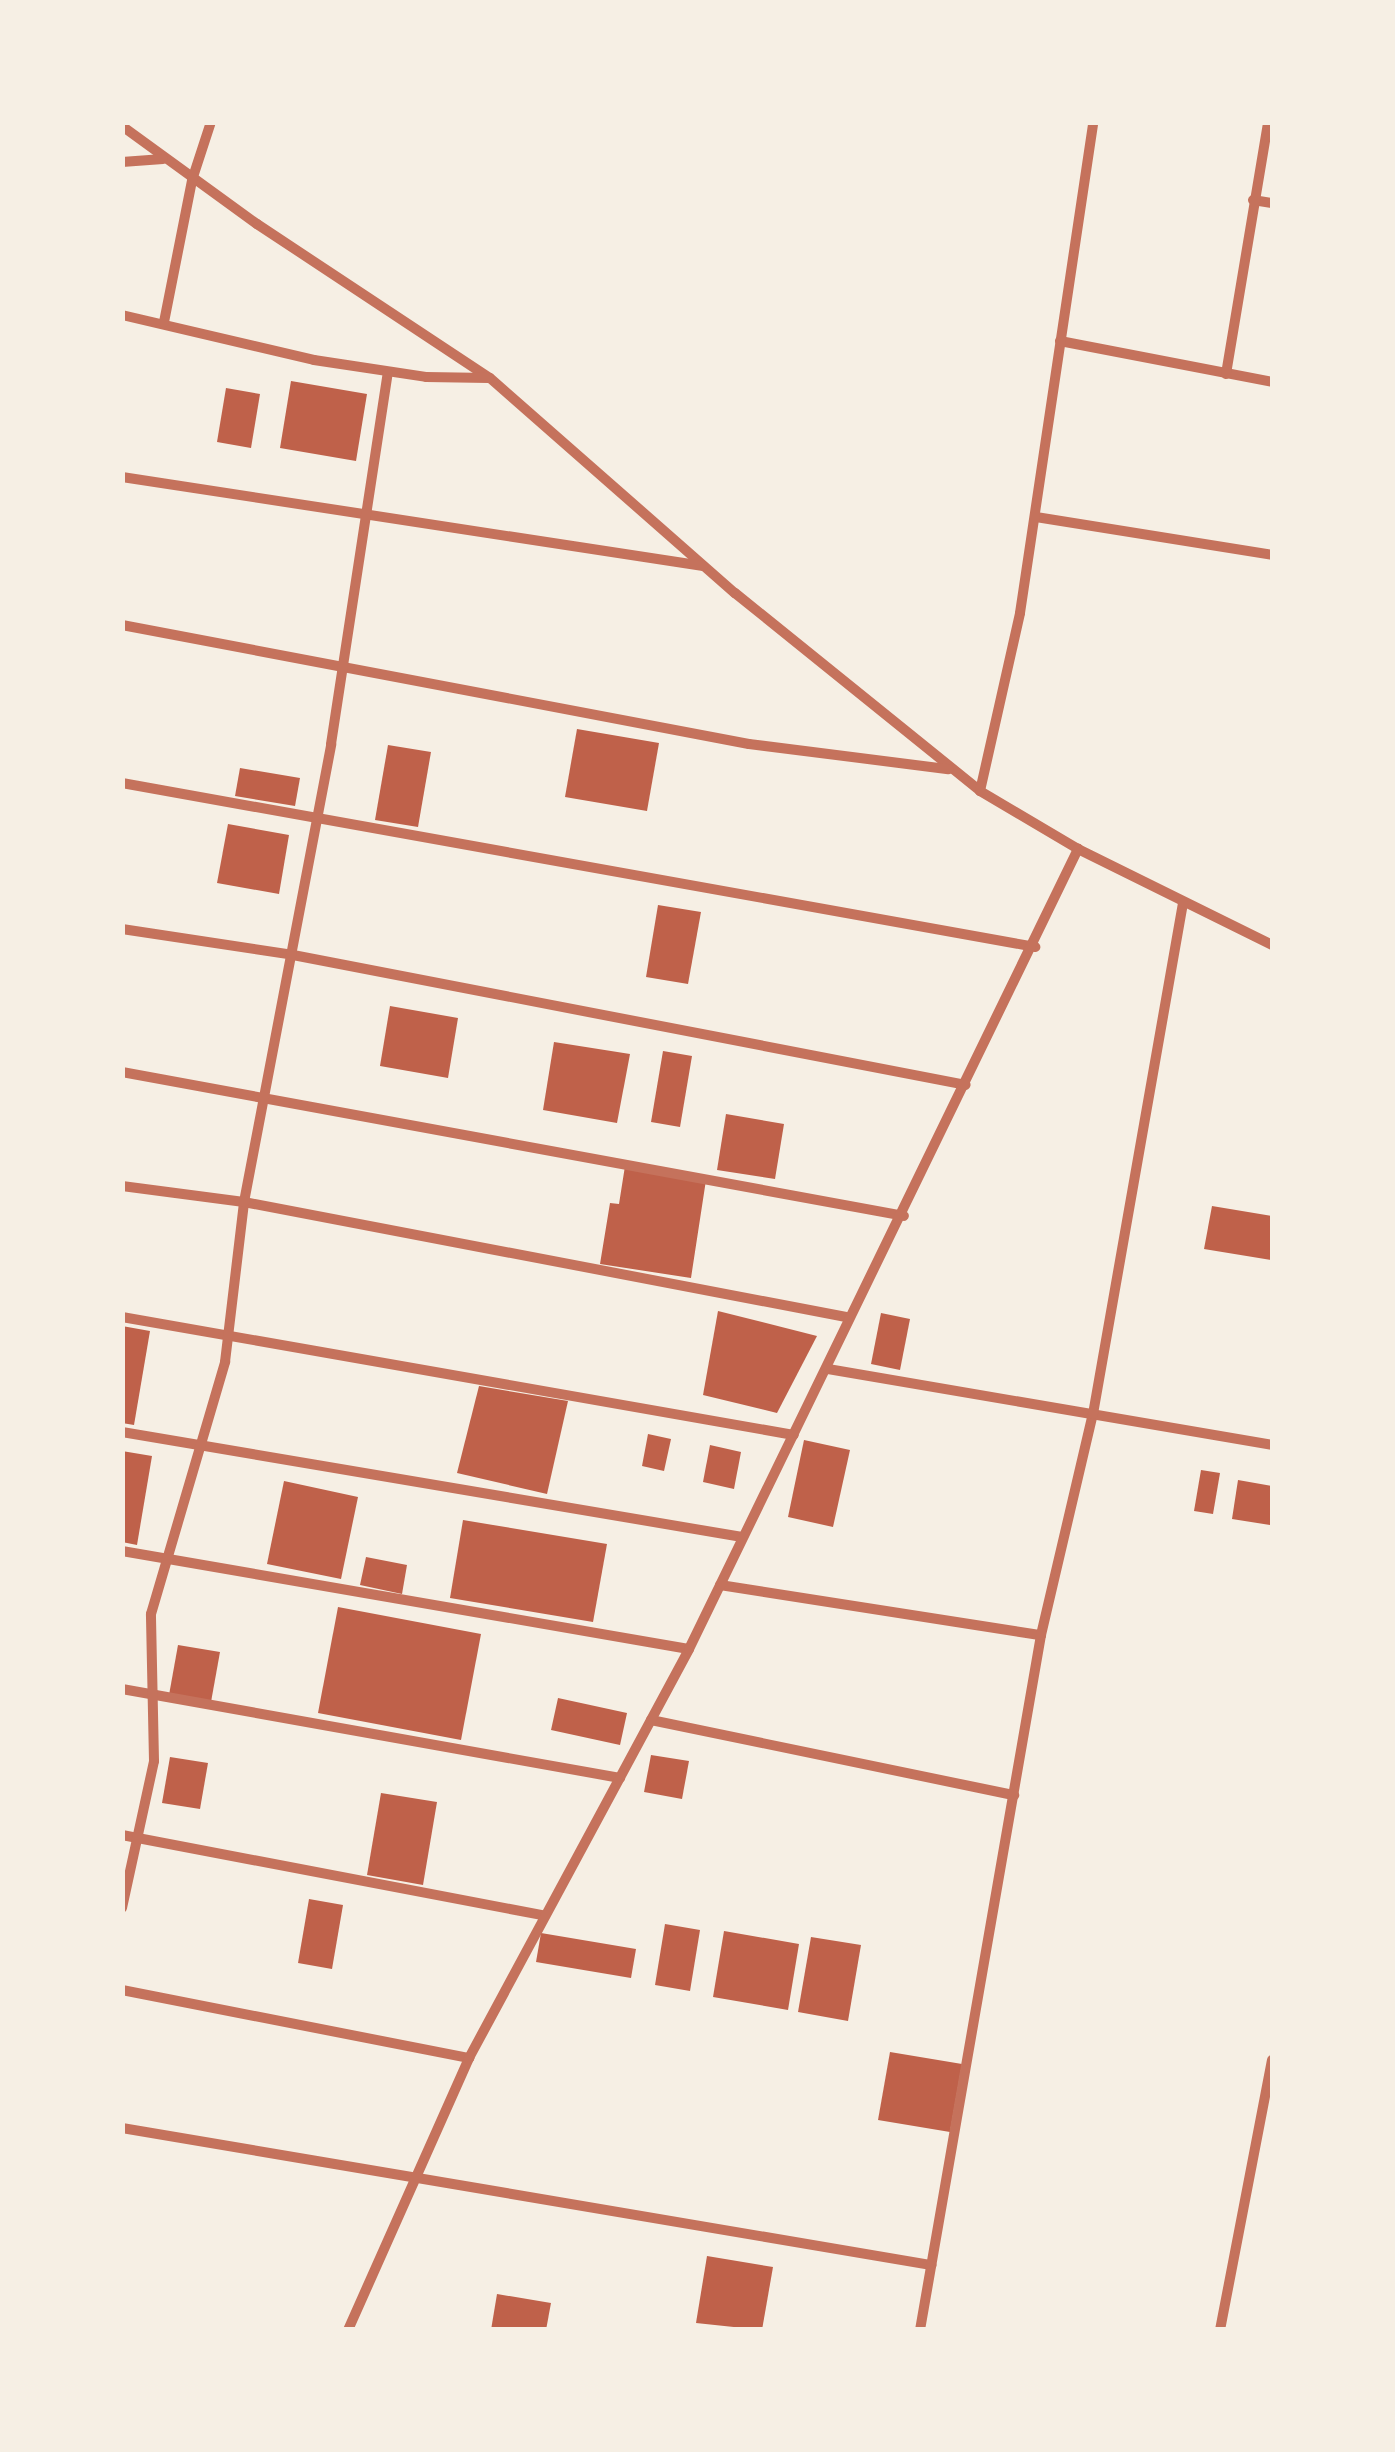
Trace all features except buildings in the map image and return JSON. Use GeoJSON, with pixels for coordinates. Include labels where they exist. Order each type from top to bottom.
{"type":"FeatureCollection","features":[{"type":"Feature","properties":{"kind":"street"},"geometry":{"type":"LineString","coordinates":[[164,322],[192,180],[212,122]]}},
{"type":"Feature","properties":{"kind":"street"},"geometry":{"type":"LineString","coordinates":[[980,790],[1036,517],[1093,122]]}},
{"type":"Feature","properties":{"kind":"street"},"geometry":{"type":"LineString","coordinates":[[1226,374],[1268,122]]}},
{"type":"Feature","properties":{"kind":"street"},"geometry":{"type":"LineString","coordinates":[[122,126],[192,180],[490,378],[704,566],[980,790],[1078,849],[1272,945]]}},
{"type":"Feature","properties":{"kind":"street"},"geometry":{"type":"LineString","coordinates":[[122,162],[164,159]]}},
{"type":"Feature","properties":{"kind":"street"},"geometry":{"type":"LineString","coordinates":[[1253,200],[1272,203]]}},
{"type":"Feature","properties":{"kind":"street"},"geometry":{"type":"LineString","coordinates":[[122,315],[164,322],[256,349],[388,373],[490,378]]}},
{"type":"Feature","properties":{"kind":"street"},"geometry":{"type":"LineString","coordinates":[[1060,341],[1272,382]]}},
{"type":"Feature","properties":{"kind":"street"},"geometry":{"type":"LineString","coordinates":[[122,1908],[154,1761],[151,1614],[228,1336],[244,1202],[293,955],[370,520],[388,373]]}},
{"type":"Feature","properties":{"kind":"street"},"geometry":{"type":"LineString","coordinates":[[122,477],[370,520],[704,566]]}},
{"type":"Feature","properties":{"kind":"street"},"geometry":{"type":"LineString","coordinates":[[1036,517],[1272,555]]}},
{"type":"Feature","properties":{"kind":"street"},"geometry":{"type":"LineString","coordinates":[[122,625],[345,663],[749,744],[951,769]]}},
{"type":"Feature","properties":{"kind":"street"},"geometry":{"type":"LineString","coordinates":[[122,782],[1035,947]]}},
{"type":"Feature","properties":{"kind":"street"},"geometry":{"type":"LineString","coordinates":[[348,2330],[469,2058],[542,1914],[690,1648],[828,1369],[846,1317],[904,1216],[1035,947],[1078,849]]}},
{"type":"Feature","properties":{"kind":"street"},"geometry":{"type":"LineString","coordinates":[[920,2330],[1042,1635],[1093,1414],[1183,903]]}},
{"type":"Feature","properties":{"kind":"street"},"geometry":{"type":"LineString","coordinates":[[122,929],[293,955],[966,1085]]}},
{"type":"Feature","properties":{"kind":"street"},"geometry":{"type":"LineString","coordinates":[[122,1072],[904,1216]]}},
{"type":"Feature","properties":{"kind":"street"},"geometry":{"type":"LineString","coordinates":[[122,1186],[244,1202],[846,1317]]}},
{"type":"Feature","properties":{"kind":"street"},"geometry":{"type":"LineString","coordinates":[[122,1317],[794,1434]]}},
{"type":"Feature","properties":{"kind":"street"},"geometry":{"type":"LineString","coordinates":[[828,1369],[1272,1445]]}},
{"type":"Feature","properties":{"kind":"street"},"geometry":{"type":"LineString","coordinates":[[122,1432],[742,1538]]}},
{"type":"Feature","properties":{"kind":"street"},"geometry":{"type":"LineString","coordinates":[[122,1550],[690,1648]]}},
{"type":"Feature","properties":{"kind":"street"},"geometry":{"type":"LineString","coordinates":[[720,1585],[1042,1635]]}},
{"type":"Feature","properties":{"kind":"street"},"geometry":{"type":"LineString","coordinates":[[122,1689],[620,1778]]}},
{"type":"Feature","properties":{"kind":"street"},"geometry":{"type":"LineString","coordinates":[[651,1720],[1014,1795]]}},
{"type":"Feature","properties":{"kind":"street"},"geometry":{"type":"LineString","coordinates":[[122,1835],[542,1914]]}},
{"type":"Feature","properties":{"kind":"street"},"geometry":{"type":"LineString","coordinates":[[122,1990],[469,2058]]}},
{"type":"Feature","properties":{"kind":"street"},"geometry":{"type":"LineString","coordinates":[[1220,2330],[1272,2060]]}},
{"type":"Feature","properties":{"kind":"street"},"geometry":{"type":"LineString","coordinates":[[122,2128],[932,2265]]}}]}
